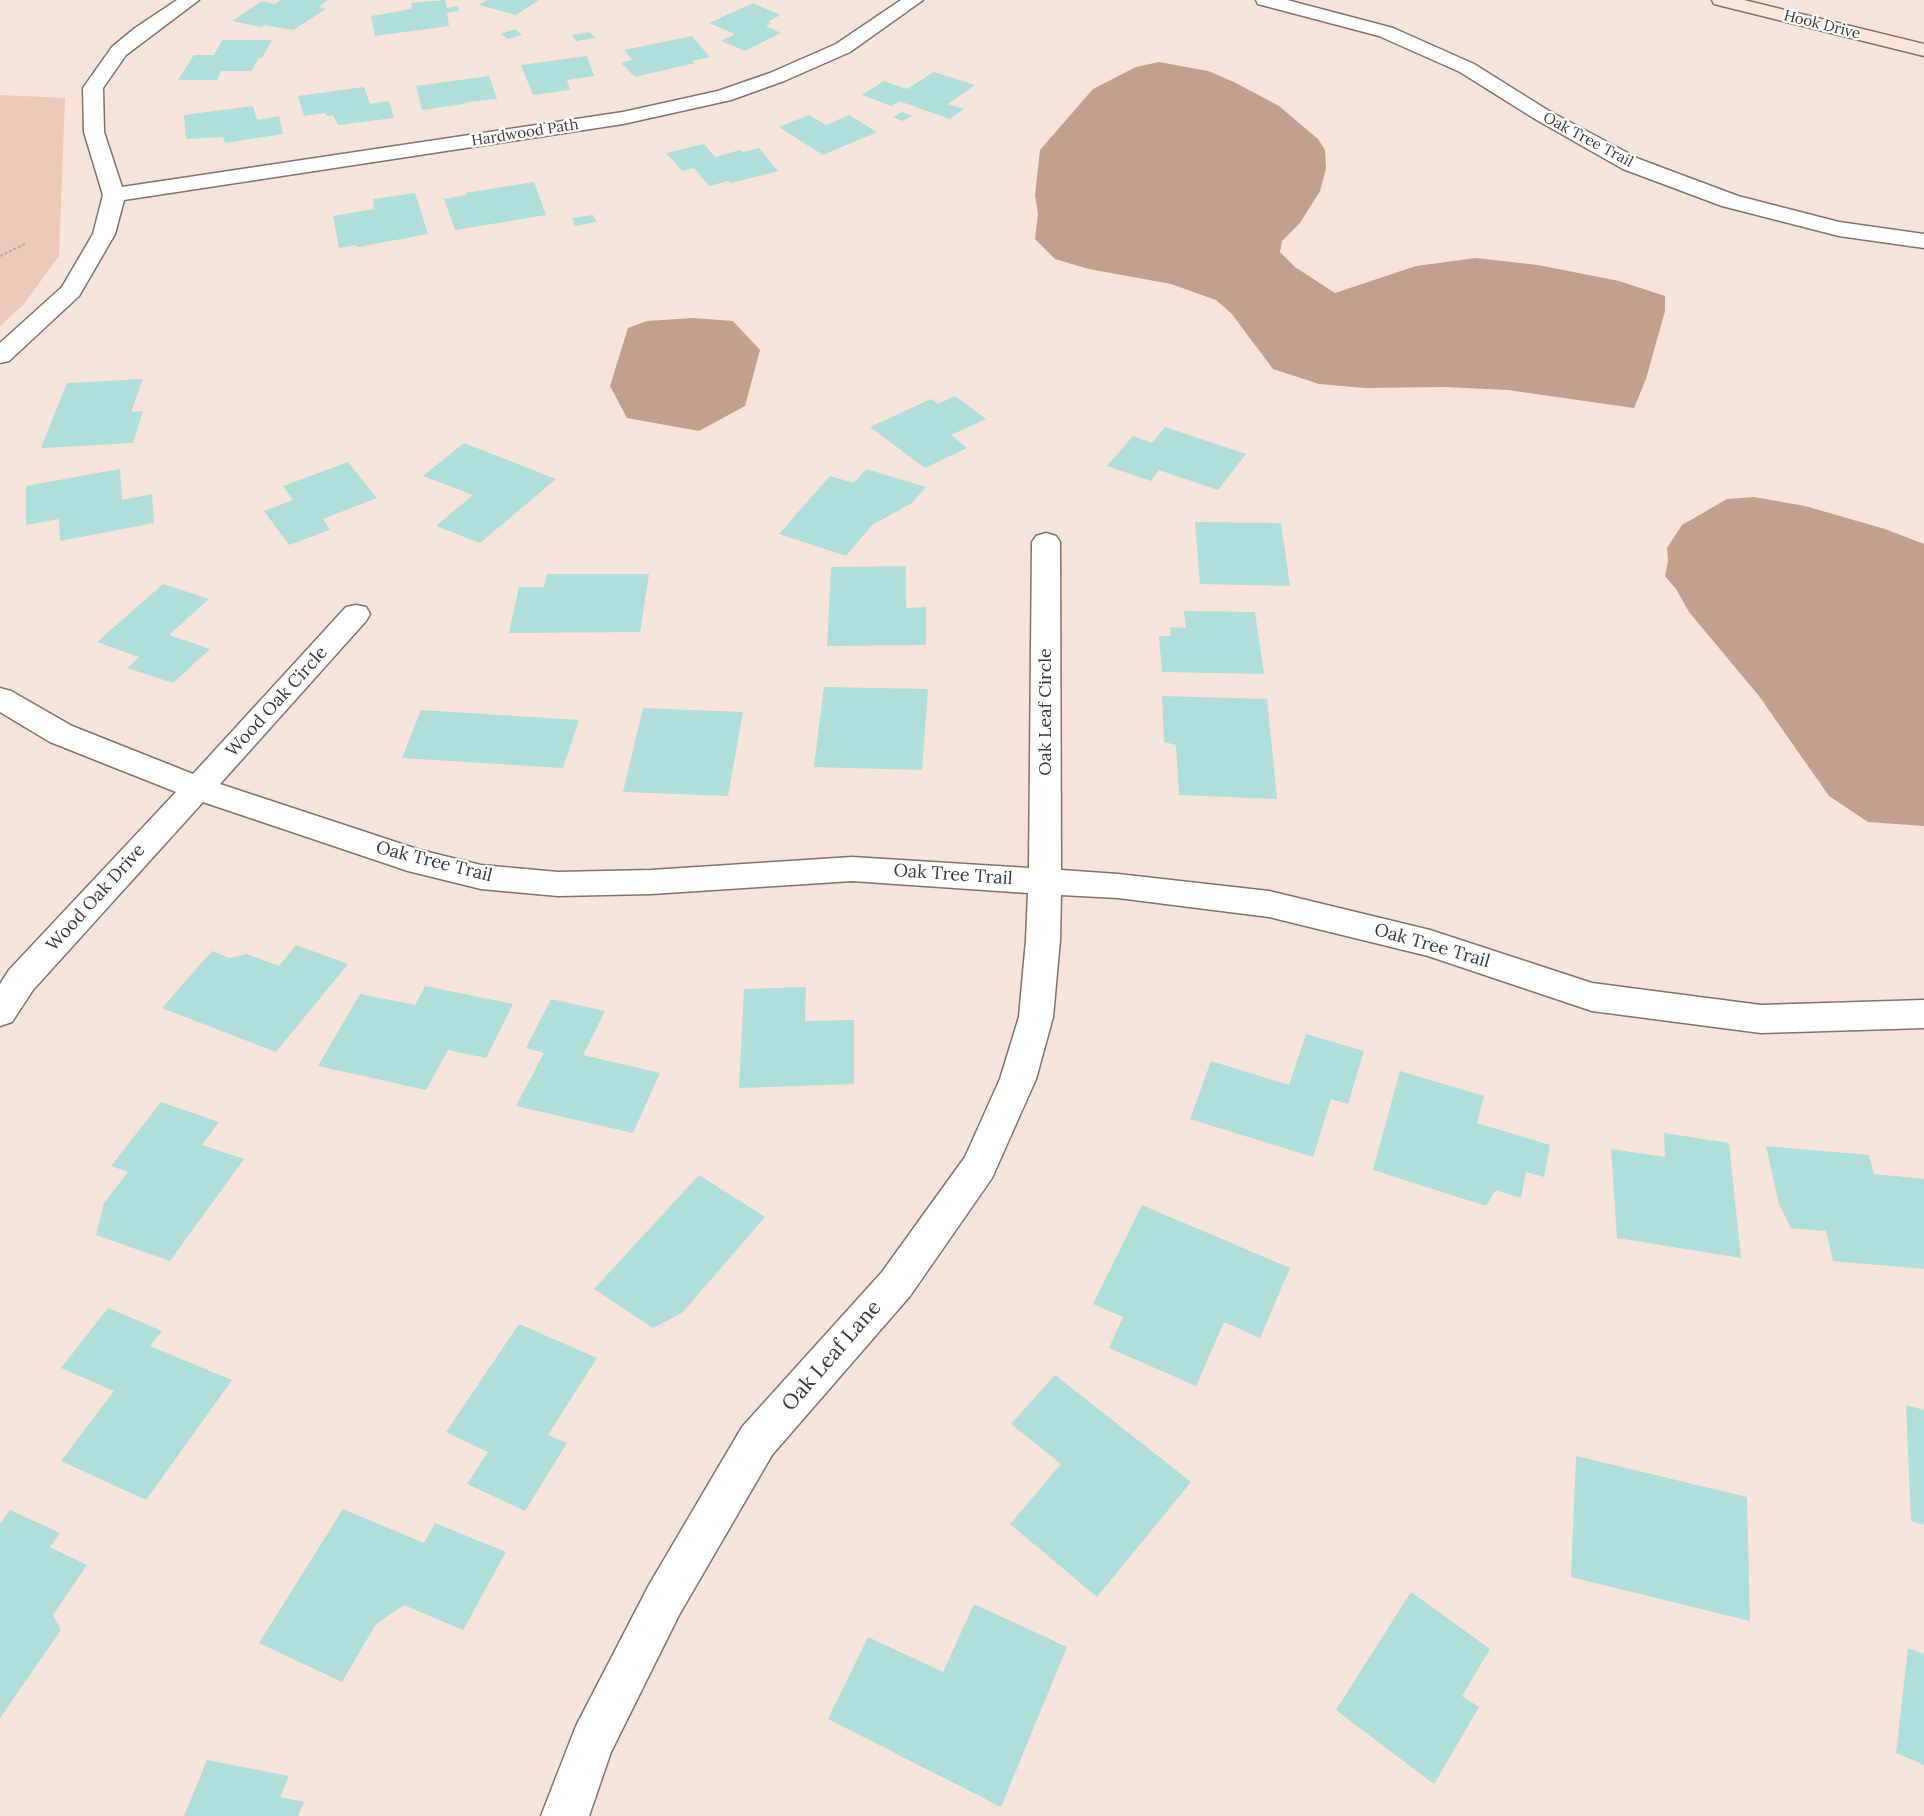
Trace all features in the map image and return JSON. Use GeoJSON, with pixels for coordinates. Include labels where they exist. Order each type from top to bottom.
{"type":"FeatureCollection","features":[{"type":"Feature","properties":{"kind":"street"},"geometry":{"type":"LineString","coordinates":[[0,356],[71,291],[104,234],[114,195],[94,132],[93,88],[119,51],[142,32],[190,0]]}},
{"type":"Feature","properties":{"kind":"street","name":"Hardwood Path"},"geometry":{"type":"LineString","coordinates":[[114,195],[623,118],[724,96],[777,77],[843,48],[914,0]]}},
{"type":"Feature","properties":{"kind":"street","name":"Oak Tree Trail"},"geometry":{"type":"LineString","coordinates":[[1265,0],[1386,32],[1467,68],[1542,115],[1631,164],[1730,201],[1839,230],[1924,241]]}},
{"type":"Feature","properties":{"kind":"street","name":"Hook Drive"},"geometry":{"type":"LineString","coordinates":[[1721,0],[1924,50]]}},
{"type":"Feature","properties":{"kind":"street","name":"Oak Leaf Circle"},"geometry":{"type":"LineString","coordinates":[[1045,881],[1046,542]]}},
{"type":"Feature","properties":{"kind":"street","name":"Wood Oak Circle"},"geometry":{"type":"LineString","coordinates":[[197,788],[236,748],[356,614]]}},
{"type":"Feature","properties":{"kind":"street","name":"Oak Tree Trail"},"geometry":{"type":"LineString","coordinates":[[0,698],[61,735],[197,788],[254,809],[408,858],[481,877],[558,884],[604,884],[852,869],[1118,886],[1269,904],[1430,943],[1592,997],[1761,1019],[1924,1014]]}},
{"type":"Feature","properties":{"kind":"street","name":"Wood Oak Drive"},"geometry":{"type":"LineString","coordinates":[[0,1012],[21,980],[197,788]]}},
{"type":"Feature","properties":{"kind":"street","name":"Oak Leaf Lane"},"geometry":{"type":"LineString","coordinates":[[565,1816],[592,1742],[664,1600],[757,1441],[896,1284],[979,1167],[1018,1079],[1036,1017],[1045,881]]}},
{"type":"Feature","properties":{"kind":"path"},"geometry":{"type":"LineString","coordinates":[[0,256],[25,244]]}},
{"type":"Feature","properties":{"kind":"shaded area"},"geometry":{"type":"Polygon","coordinates":[[[1159,62],[1208,71],[1234,82],[1279,106],[1318,139],[1325,150],[1326,168],[1320,191],[1300,223],[1282,241],[1280,252],[1295,267],[1335,293],[1416,266],[1476,258],[1538,265],[1619,281],[1665,296],[1665,311],[1646,379],[1634,408],[1508,390],[1444,387],[1365,388],[1319,384],[1273,369],[1231,313],[1216,300],[1171,284],[1089,269],[1055,259],[1035,239],[1038,214],[1035,195],[1040,150],[1093,89],[1136,67],[1159,62]]]}},
{"type":"Feature","properties":{"kind":"shaded area"},"geometry":{"type":"Polygon","coordinates":[[[0,95],[65,98],[59,256],[24,304],[0,326],[0,95]]]}},
{"type":"Feature","properties":{"kind":"shaded area"},"geometry":{"type":"Polygon","coordinates":[[[693,318],[733,321],[760,350],[745,406],[699,431],[627,418],[610,386],[628,328],[647,321],[693,318]]]}},
{"type":"Feature","properties":{"kind":"shaded area"},"geometry":{"type":"Polygon","coordinates":[[[1754,497],[1805,506],[1885,529],[1924,544],[1924,826],[1868,822],[1829,796],[1759,696],[1689,612],[1676,589],[1665,576],[1668,561],[1667,548],[1682,525],[1727,499],[1754,497]]]}},
{"type":"Feature","properties":{"kind":"building"},"geometry":{"type":"Polygon","coordinates":[[[281,0],[328,0],[319,7],[326,9],[293,30],[232,21],[262,1],[275,4],[281,0]]]}},
{"type":"Feature","properties":{"kind":"building"},"geometry":{"type":"Polygon","coordinates":[[[445,0],[447,8],[458,6],[459,11],[447,13],[449,26],[375,36],[371,16],[412,9],[411,3],[445,0]]]}},
{"type":"Feature","properties":{"kind":"building"},"geometry":{"type":"Polygon","coordinates":[[[487,0],[539,0],[516,15],[479,5],[487,0]]]}},
{"type":"Feature","properties":{"kind":"building"},"geometry":{"type":"Polygon","coordinates":[[[753,3],[780,15],[768,22],[772,23],[766,26],[781,33],[745,51],[721,41],[735,34],[709,23],[753,3]]]}},
{"type":"Feature","properties":{"kind":"building"},"geometry":{"type":"Polygon","coordinates":[[[515,29],[522,35],[508,39],[501,34],[515,29]]]}},
{"type":"Feature","properties":{"kind":"building"},"geometry":{"type":"Polygon","coordinates":[[[590,32],[595,38],[576,41],[572,35],[590,32]]]}},
{"type":"Feature","properties":{"kind":"building"},"geometry":{"type":"Polygon","coordinates":[[[692,36],[710,57],[692,61],[695,63],[635,77],[621,63],[632,60],[624,50],[692,36]]]}},
{"type":"Feature","properties":{"kind":"building"},"geometry":{"type":"Polygon","coordinates":[[[222,40],[272,40],[262,58],[259,58],[251,71],[221,71],[217,80],[178,80],[194,55],[214,55],[222,40]]]}},
{"type":"Feature","properties":{"kind":"building"},"geometry":{"type":"Polygon","coordinates":[[[587,56],[594,76],[567,80],[570,90],[533,95],[521,65],[587,56]]]}},
{"type":"Feature","properties":{"kind":"building"},"geometry":{"type":"Polygon","coordinates":[[[934,72],[975,85],[948,104],[964,109],[950,119],[899,101],[891,106],[862,95],[884,81],[907,89],[934,72]]]}},
{"type":"Feature","properties":{"kind":"building"},"geometry":{"type":"Polygon","coordinates":[[[489,76],[497,99],[422,110],[416,86],[489,76]]]}},
{"type":"Feature","properties":{"kind":"building"},"geometry":{"type":"Polygon","coordinates":[[[364,87],[370,104],[389,101],[394,118],[338,125],[333,115],[327,116],[325,113],[304,116],[298,96],[364,87]]]}},
{"type":"Feature","properties":{"kind":"building"},"geometry":{"type":"Polygon","coordinates":[[[253,106],[257,120],[279,116],[283,134],[225,143],[223,137],[186,139],[184,115],[253,106]]]}},
{"type":"Feature","properties":{"kind":"building"},"geometry":{"type":"Polygon","coordinates":[[[902,112],[912,116],[902,121],[893,117],[902,112]]]}},
{"type":"Feature","properties":{"kind":"building"},"geometry":{"type":"Polygon","coordinates":[[[809,115],[826,125],[849,115],[877,132],[823,155],[779,127],[809,115]]]}},
{"type":"Feature","properties":{"kind":"building"},"geometry":{"type":"Polygon","coordinates":[[[704,144],[715,157],[740,150],[743,152],[759,148],[778,171],[709,186],[694,168],[682,171],[666,153],[704,144]]]}},
{"type":"Feature","properties":{"kind":"building"},"geometry":{"type":"Polygon","coordinates":[[[534,182],[546,215],[455,230],[444,199],[467,195],[465,193],[534,182]]]}},
{"type":"Feature","properties":{"kind":"building"},"geometry":{"type":"Polygon","coordinates":[[[415,193],[428,234],[358,247],[356,245],[339,248],[333,216],[374,209],[373,199],[415,193]]]}},
{"type":"Feature","properties":{"kind":"building"},"geometry":{"type":"Polygon","coordinates":[[[593,215],[597,222],[575,226],[572,218],[593,215]]]}},
{"type":"Feature","properties":{"kind":"building"},"geometry":{"type":"Polygon","coordinates":[[[143,379],[131,412],[143,411],[133,443],[41,448],[67,383],[143,379]]]}},
{"type":"Feature","properties":{"kind":"building"},"geometry":{"type":"Polygon","coordinates":[[[955,396],[986,419],[951,435],[967,448],[925,468],[870,427],[931,399],[938,404],[955,396]]]}},
{"type":"Feature","properties":{"kind":"building"},"geometry":{"type":"Polygon","coordinates":[[[1165,427],[1246,454],[1218,490],[1159,470],[1151,481],[1107,466],[1133,436],[1152,443],[1165,427]]]}},
{"type":"Feature","properties":{"kind":"building"},"geometry":{"type":"Polygon","coordinates":[[[464,443],[556,479],[480,543],[436,526],[473,495],[423,476],[464,443]]]}},
{"type":"Feature","properties":{"kind":"building"},"geometry":{"type":"Polygon","coordinates":[[[348,462],[377,498],[323,519],[330,530],[289,545],[264,511],[293,500],[283,486],[348,462]]]}},
{"type":"Feature","properties":{"kind":"building"},"geometry":{"type":"Polygon","coordinates":[[[120,469],[122,500],[152,494],[154,523],[60,541],[59,519],[26,525],[26,486],[120,469]]]}},
{"type":"Feature","properties":{"kind":"building"},"geometry":{"type":"Polygon","coordinates":[[[866,469],[926,487],[912,503],[872,525],[846,556],[779,534],[830,476],[854,483],[866,469]]]}},
{"type":"Feature","properties":{"kind":"building"},"geometry":{"type":"Polygon","coordinates":[[[1195,522],[1281,523],[1290,586],[1200,584],[1195,522]]]}},
{"type":"Feature","properties":{"kind":"building"},"geometry":{"type":"Polygon","coordinates":[[[906,566],[906,608],[926,607],[926,645],[827,646],[831,567],[906,566]]]}},
{"type":"Feature","properties":{"kind":"building"},"geometry":{"type":"Polygon","coordinates":[[[547,574],[649,574],[640,632],[509,633],[519,587],[544,587],[547,574]]]}},
{"type":"Feature","properties":{"kind":"building"},"geometry":{"type":"Polygon","coordinates":[[[163,584],[209,599],[169,635],[210,649],[173,683],[127,668],[139,657],[97,642],[163,584]]]}},
{"type":"Feature","properties":{"kind":"building"},"geometry":{"type":"Polygon","coordinates":[[[1184,611],[1255,612],[1264,674],[1162,672],[1159,636],[1171,636],[1170,627],[1186,628],[1184,611]]]}},
{"type":"Feature","properties":{"kind":"building"},"geometry":{"type":"Polygon","coordinates":[[[824,687],[928,689],[922,770],[814,767],[824,687]]]}},
{"type":"Feature","properties":{"kind":"building"},"geometry":{"type":"Polygon","coordinates":[[[1162,696],[1267,699],[1277,799],[1179,795],[1176,745],[1164,742],[1162,696]]]}},
{"type":"Feature","properties":{"kind":"building"},"geometry":{"type":"Polygon","coordinates":[[[643,708],[743,712],[728,796],[623,792],[643,708]]]}},
{"type":"Feature","properties":{"kind":"building"},"geometry":{"type":"Polygon","coordinates":[[[421,710],[579,720],[563,768],[402,758],[421,710]]]}},
{"type":"Feature","properties":{"kind":"building"},"geometry":{"type":"Polygon","coordinates":[[[296,945],[348,964],[276,1052],[162,1008],[212,951],[229,958],[247,954],[279,966],[296,945]]]}},
{"type":"Feature","properties":{"kind":"building"},"geometry":{"type":"Polygon","coordinates":[[[425,986],[513,1004],[486,1058],[448,1050],[426,1090],[318,1066],[360,994],[415,1005],[425,986]]]}},
{"type":"Feature","properties":{"kind":"building"},"geometry":{"type":"Polygon","coordinates":[[[806,987],[805,1021],[854,1020],[854,1084],[739,1088],[744,989],[806,987]]]}},
{"type":"Feature","properties":{"kind":"building"},"geometry":{"type":"Polygon","coordinates":[[[551,999],[605,1011],[583,1055],[660,1073],[633,1133],[516,1106],[544,1053],[526,1048],[551,999]]]}},
{"type":"Feature","properties":{"kind":"building"},"geometry":{"type":"Polygon","coordinates":[[[1306,1034],[1364,1051],[1348,1104],[1331,1099],[1313,1157],[1190,1119],[1211,1061],[1289,1085],[1306,1034]]]}},
{"type":"Feature","properties":{"kind":"building"},"geometry":{"type":"Polygon","coordinates":[[[1400,1071],[1484,1096],[1477,1123],[1550,1145],[1544,1177],[1526,1172],[1521,1198],[1496,1190],[1486,1206],[1373,1170],[1400,1071]]]}},
{"type":"Feature","properties":{"kind":"building"},"geometry":{"type":"Polygon","coordinates":[[[161,1102],[219,1122],[202,1145],[244,1159],[170,1261],[96,1235],[104,1203],[128,1172],[111,1166],[161,1102]]]}},
{"type":"Feature","properties":{"kind":"building"},"geometry":{"type":"Polygon","coordinates":[[[1664,1133],[1729,1143],[1741,1258],[1617,1238],[1611,1149],[1665,1157],[1664,1133]]]}},
{"type":"Feature","properties":{"kind":"building"},"geometry":{"type":"Polygon","coordinates":[[[1766,1146],[1869,1155],[1874,1174],[1924,1179],[1924,1269],[1833,1261],[1826,1231],[1791,1228],[1779,1204],[1766,1146]]]}},
{"type":"Feature","properties":{"kind":"building"},"geometry":{"type":"Polygon","coordinates":[[[699,1175],[765,1217],[682,1313],[653,1328],[594,1289],[699,1175]]]}},
{"type":"Feature","properties":{"kind":"building"},"geometry":{"type":"Polygon","coordinates":[[[1142,1205],[1290,1268],[1260,1338],[1224,1322],[1196,1386],[1109,1348],[1123,1317],[1093,1304],[1142,1205]]]}},
{"type":"Feature","properties":{"kind":"building"},"geometry":{"type":"Polygon","coordinates":[[[108,1308],[162,1331],[150,1346],[232,1380],[146,1500],[61,1461],[114,1391],[61,1368],[108,1308]]]}},
{"type":"Feature","properties":{"kind":"building"},"geometry":{"type":"Polygon","coordinates":[[[519,1324],[597,1358],[548,1435],[567,1443],[525,1511],[467,1484],[488,1452],[446,1432],[519,1324]]]}},
{"type":"Feature","properties":{"kind":"building"},"geometry":{"type":"Polygon","coordinates":[[[1055,1375],[1191,1482],[1097,1597],[1010,1524],[1061,1464],[1011,1424],[1055,1375]]]}},
{"type":"Feature","properties":{"kind":"building"},"geometry":{"type":"Polygon","coordinates":[[[1906,1405],[1924,1410],[1924,1525],[1911,1521],[1906,1405]]]}},
{"type":"Feature","properties":{"kind":"building"},"geometry":{"type":"Polygon","coordinates":[[[1576,1456],[1747,1497],[1750,1621],[1571,1577],[1576,1456]]]}},
{"type":"Feature","properties":{"kind":"building"},"geometry":{"type":"Polygon","coordinates":[[[343,1509],[424,1543],[435,1523],[506,1552],[463,1630],[404,1605],[376,1624],[342,1682],[259,1643],[343,1509]]]}},
{"type":"Feature","properties":{"kind":"building"},"geometry":{"type":"Polygon","coordinates":[[[10,1510],[60,1533],[50,1547],[87,1565],[53,1615],[61,1630],[0,1718],[0,1524],[10,1510]]]}},
{"type":"Feature","properties":{"kind":"building"},"geometry":{"type":"Polygon","coordinates":[[[1411,1592],[1490,1649],[1462,1696],[1479,1707],[1434,1784],[1336,1710],[1411,1592]]]}},
{"type":"Feature","properties":{"kind":"building"},"geometry":{"type":"Polygon","coordinates":[[[974,1604],[1067,1647],[1001,1807],[828,1719],[868,1637],[943,1672],[974,1604]]]}},
{"type":"Feature","properties":{"kind":"building"},"geometry":{"type":"Polygon","coordinates":[[[1908,1648],[1924,1654],[1924,1765],[1896,1753],[1908,1648]]]}},
{"type":"Feature","properties":{"kind":"building"},"geometry":{"type":"Polygon","coordinates":[[[207,1760],[289,1776],[280,1797],[304,1802],[298,1816],[184,1816],[207,1760]]]}}]}
